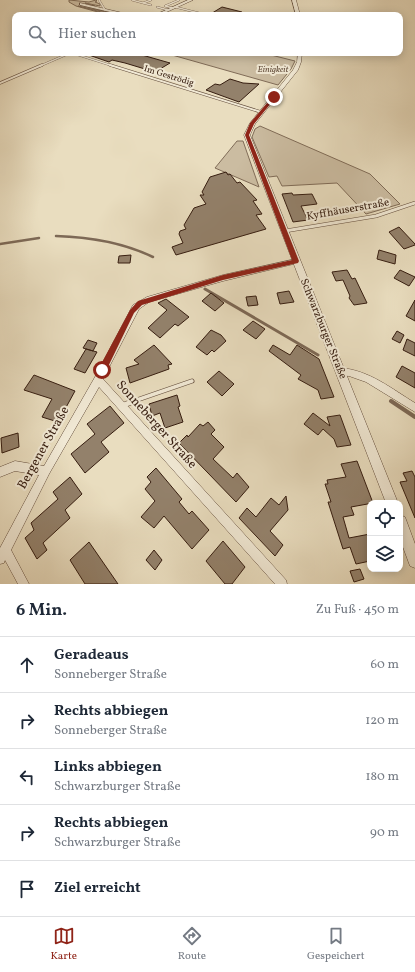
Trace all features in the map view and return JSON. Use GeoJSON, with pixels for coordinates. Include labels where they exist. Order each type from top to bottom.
{"type":"FeatureCollection","features":[{"type":"Feature","properties":{"kind":"street"},"geometry":{"type":"LineString","coordinates":[[164,12],[192,0]]}},
{"type":"Feature","properties":{"kind":"street"},"geometry":{"type":"LineString","coordinates":[[294,0],[297,12]]}},
{"type":"Feature","properties":{"kind":"street"},"geometry":{"type":"LineString","coordinates":[[82,4],[114,12]]}},
{"type":"Feature","properties":{"kind":"street","name":"Schwarzburger Straße"},"geometry":{"type":"LineString","coordinates":[[300,56],[299,62],[295,70],[252,124],[247,135],[391,500]]}},
{"type":"Feature","properties":{"kind":"street"},"geometry":{"type":"LineString","coordinates":[[98,380],[132,312],[140,303],[223,278],[296,261]]}},
{"type":"Feature","properties":{"kind":"street"},"geometry":{"type":"LineString","coordinates":[[341,372],[347,372],[369,381],[415,408]]}},
{"type":"Feature","properties":{"kind":"street","name":"Sonneberger Straße"},"geometry":{"type":"LineString","coordinates":[[98,380],[282,584]]}},
{"type":"Feature","properties":{"kind":"street","name":"Bergener Straße"},"geometry":{"type":"LineString","coordinates":[[24,584],[2,555],[46,472],[98,380]]}},
{"type":"Feature","properties":{"kind":"street"},"geometry":{"type":"LineString","coordinates":[[0,472],[15,466],[46,472]]}},
{"type":"Feature","properties":{"kind":"street"},"geometry":{"type":"LineString","coordinates":[[403,530],[415,561]]}},
{"type":"Feature","properties":{"kind":"lane"},"geometry":{"type":"LineString","coordinates":[[99,0],[105,10]]}},
{"type":"Feature","properties":{"kind":"lane"},"geometry":{"type":"LineString","coordinates":[[132,0],[151,5]]}},
{"type":"Feature","properties":{"kind":"lane"},"geometry":{"type":"LineString","coordinates":[[143,3],[151,0]]}},
{"type":"Feature","properties":{"kind":"lane"},"geometry":{"type":"LineString","coordinates":[[179,0],[165,6],[193,12]]}},
{"type":"Feature","properties":{"kind":"lane"},"geometry":{"type":"LineString","coordinates":[[157,7],[168,10]]}},
{"type":"Feature","properties":{"kind":"lane","name":"Im Geströdig"},"geometry":{"type":"LineString","coordinates":[[0,83],[64,56]]}},
{"type":"Feature","properties":{"kind":"lane","name":"Im Geströdig"},"geometry":{"type":"LineString","coordinates":[[81,56],[261,112]]}},
{"type":"Feature","properties":{"kind":"lane","name":"Kyffhäuserstraße"},"geometry":{"type":"LineString","coordinates":[[284,231],[376,216],[415,204]]}},
{"type":"Feature","properties":{"kind":"lane"},"geometry":{"type":"LineString","coordinates":[[121,406],[192,381]]}},
{"type":"Feature","properties":{"kind":"green space"},"geometry":{"type":"Polygon","coordinates":[[[69,0],[89,2],[96,0],[97,1],[95,2],[100,4],[100,6],[85,3],[95,6],[80,5],[108,12],[78,6],[101,12],[98,12],[76,6],[69,2],[69,0]]]}},
{"type":"Feature","properties":{"kind":"green space","name":"Einigkeit"},"geometry":{"type":"Polygon","coordinates":[[[176,56],[275,56],[295,61],[291,69],[278,85],[176,56]]]}},
{"type":"Feature","properties":{"kind":"green space"},"geometry":{"type":"Polygon","coordinates":[[[260,126],[370,174],[400,204],[366,214],[337,183],[282,186],[277,176],[269,177],[252,137],[255,129],[260,126]]]}},
{"type":"Feature","properties":{"kind":"green space"},"geometry":{"type":"Polygon","coordinates":[[[237,141],[243,141],[259,187],[215,168],[237,141]]]}},
{"type":"Feature","properties":{"kind":"building"},"geometry":{"type":"Polygon","coordinates":[[[222,7],[242,12],[214,12],[222,7]]]}},
{"type":"Feature","properties":{"kind":"building"},"geometry":{"type":"Polygon","coordinates":[[[92,56],[146,56],[170,63],[155,72],[112,60],[109,62],[92,56]]]}},
{"type":"Feature","properties":{"kind":"building"},"geometry":{"type":"Polygon","coordinates":[[[230,79],[243,83],[259,84],[239,102],[206,90],[215,84],[220,85],[230,79]]]}},
{"type":"Feature","properties":{"kind":"building"},"geometry":{"type":"Polygon","coordinates":[[[226,172],[228,175],[230,174],[237,183],[240,182],[257,200],[253,201],[262,214],[256,215],[266,229],[176,255],[172,247],[183,243],[179,234],[180,231],[186,229],[184,225],[194,208],[206,204],[200,195],[204,195],[202,192],[210,177],[226,172]]]}},
{"type":"Feature","properties":{"kind":"building"},"geometry":{"type":"Polygon","coordinates":[[[292,193],[293,195],[312,194],[317,204],[301,206],[308,220],[293,222],[282,194],[292,193]]]}},
{"type":"Feature","properties":{"kind":"building"},"geometry":{"type":"Polygon","coordinates":[[[399,227],[415,245],[404,249],[389,232],[399,227]]]}},
{"type":"Feature","properties":{"kind":"building"},"geometry":{"type":"Polygon","coordinates":[[[379,250],[396,255],[395,264],[377,259],[379,250]]]}},
{"type":"Feature","properties":{"kind":"building"},"geometry":{"type":"Polygon","coordinates":[[[131,255],[130,263],[118,263],[119,256],[131,255]]]}},
{"type":"Feature","properties":{"kind":"building"},"geometry":{"type":"Polygon","coordinates":[[[347,270],[352,279],[355,278],[367,303],[354,305],[349,298],[350,296],[343,280],[336,281],[332,272],[347,270]]]}},
{"type":"Feature","properties":{"kind":"building"},"geometry":{"type":"Polygon","coordinates":[[[400,270],[415,277],[409,286],[394,278],[400,270]]]}},
{"type":"Feature","properties":{"kind":"building"},"geometry":{"type":"Polygon","coordinates":[[[289,291],[294,302],[280,304],[277,293],[289,291]]]}},
{"type":"Feature","properties":{"kind":"building"},"geometry":{"type":"Polygon","coordinates":[[[211,293],[224,303],[215,311],[202,301],[211,293]]]}},
{"type":"Feature","properties":{"kind":"building"},"geometry":{"type":"Polygon","coordinates":[[[256,296],[258,305],[248,306],[246,297],[256,296]]]}},
{"type":"Feature","properties":{"kind":"building"},"geometry":{"type":"Polygon","coordinates":[[[166,299],[189,317],[178,326],[175,324],[160,338],[148,328],[167,310],[158,303],[166,299]]]}},
{"type":"Feature","properties":{"kind":"building"},"geometry":{"type":"Polygon","coordinates":[[[415,300],[415,321],[406,316],[415,300]]]}},
{"type":"Feature","properties":{"kind":"building"},"geometry":{"type":"Polygon","coordinates":[[[253,321],[265,329],[256,339],[243,330],[253,321]]]}},
{"type":"Feature","properties":{"kind":"building"},"geometry":{"type":"Polygon","coordinates":[[[211,330],[221,335],[226,341],[214,352],[212,350],[207,355],[196,347],[211,330]]]}},
{"type":"Feature","properties":{"kind":"building"},"geometry":{"type":"Polygon","coordinates":[[[397,331],[404,335],[400,343],[392,339],[397,331]]]}},
{"type":"Feature","properties":{"kind":"building"},"geometry":{"type":"Polygon","coordinates":[[[407,339],[415,343],[415,356],[403,350],[407,339]]]}},
{"type":"Feature","properties":{"kind":"building"},"geometry":{"type":"Polygon","coordinates":[[[88,340],[97,343],[93,351],[83,348],[88,340]]]}},
{"type":"Feature","properties":{"kind":"building"},"geometry":{"type":"Polygon","coordinates":[[[154,345],[172,364],[168,365],[169,369],[130,383],[126,368],[139,364],[134,360],[154,345]]]}},
{"type":"Feature","properties":{"kind":"building"},"geometry":{"type":"Polygon","coordinates":[[[273,345],[290,355],[297,345],[319,359],[334,397],[321,399],[318,390],[298,379],[301,375],[269,351],[273,345]]]}},
{"type":"Feature","properties":{"kind":"building"},"geometry":{"type":"Polygon","coordinates":[[[86,349],[97,352],[85,373],[74,369],[86,349]]]}},
{"type":"Feature","properties":{"kind":"building"},"geometry":{"type":"Polygon","coordinates":[[[402,366],[415,373],[415,388],[396,377],[402,366]]]}},
{"type":"Feature","properties":{"kind":"building"},"geometry":{"type":"Polygon","coordinates":[[[219,371],[234,384],[222,396],[207,382],[219,371]]]}},
{"type":"Feature","properties":{"kind":"building"},"geometry":{"type":"Polygon","coordinates":[[[34,375],[75,391],[58,422],[42,417],[52,399],[24,390],[34,375]]]}},
{"type":"Feature","properties":{"kind":"building"},"geometry":{"type":"Polygon","coordinates":[[[177,395],[180,406],[178,407],[183,422],[165,428],[160,413],[152,416],[149,404],[177,395]]]}},
{"type":"Feature","properties":{"kind":"building"},"geometry":{"type":"Polygon","coordinates":[[[110,406],[124,423],[101,442],[109,452],[85,473],[71,454],[95,434],[87,424],[110,406]]]}},
{"type":"Feature","properties":{"kind":"building"},"geometry":{"type":"Polygon","coordinates":[[[313,413],[330,426],[327,417],[340,415],[351,445],[337,447],[334,439],[323,429],[318,435],[304,424],[313,413]]]}},
{"type":"Feature","properties":{"kind":"building"},"geometry":{"type":"Polygon","coordinates":[[[208,422],[215,430],[211,434],[224,447],[213,459],[233,478],[237,473],[249,487],[236,502],[179,443],[187,435],[188,437],[200,424],[203,426],[208,422]]]}},
{"type":"Feature","properties":{"kind":"building"},"geometry":{"type":"Polygon","coordinates":[[[18,433],[19,447],[2,453],[1,438],[18,433]]]}},
{"type":"Feature","properties":{"kind":"building"},"geometry":{"type":"Polygon","coordinates":[[[357,461],[372,500],[367,500],[367,504],[351,507],[354,515],[343,517],[349,538],[367,535],[367,562],[356,564],[350,547],[343,549],[328,502],[331,502],[325,484],[328,484],[327,480],[346,477],[341,464],[357,461]]]}},
{"type":"Feature","properties":{"kind":"building"},"geometry":{"type":"Polygon","coordinates":[[[156,468],[182,499],[179,502],[189,514],[192,511],[209,530],[192,549],[164,516],[154,528],[141,517],[155,501],[145,489],[151,482],[147,477],[156,468]]]}},
{"type":"Feature","properties":{"kind":"building"},"geometry":{"type":"Polygon","coordinates":[[[412,471],[415,477],[415,518],[400,482],[407,481],[403,473],[412,471]]]}},
{"type":"Feature","properties":{"kind":"building"},"geometry":{"type":"Polygon","coordinates":[[[70,477],[82,494],[65,510],[70,518],[43,543],[47,550],[37,559],[25,538],[34,530],[31,523],[58,499],[53,492],[70,477]]]}},
{"type":"Feature","properties":{"kind":"building"},"geometry":{"type":"Polygon","coordinates":[[[286,496],[288,510],[270,531],[283,545],[275,556],[239,518],[247,508],[256,517],[271,498],[279,505],[286,496]]]}},
{"type":"Feature","properties":{"kind":"building"},"geometry":{"type":"Polygon","coordinates":[[[223,541],[245,567],[232,584],[225,584],[206,561],[223,541]]]}},
{"type":"Feature","properties":{"kind":"building"},"geometry":{"type":"Polygon","coordinates":[[[89,542],[118,584],[85,584],[70,560],[89,542]]]}},
{"type":"Feature","properties":{"kind":"building"},"geometry":{"type":"Polygon","coordinates":[[[154,550],[162,560],[155,570],[146,560],[154,550]]]}},
{"type":"Feature","properties":{"kind":"building"},"geometry":{"type":"Polygon","coordinates":[[[360,569],[364,579],[354,582],[350,571],[360,569]]]}},
{"type":"Feature","properties":{"kind":"waterway"},"geometry":{"type":"LineString","coordinates":[[56,236],[106,241],[153,257]]}},
{"type":"Feature","properties":{"kind":"waterway"},"geometry":{"type":"LineString","coordinates":[[0,244],[39,238]]}},
{"type":"Feature","properties":{"kind":"waterway"},"geometry":{"type":"LineString","coordinates":[[205,289],[318,355]]}},
{"type":"Feature","properties":{"kind":"waterway"},"geometry":{"type":"LineString","coordinates":[[391,401],[415,417]]}},
{"type":"Feature","properties":{"kind":"route"},"geometry":{"type":"LineString","coordinates":[[102,370],[132,312],[140,303],[223,278],[296,261],[247,135],[252,124],[274,97]]}}]}
